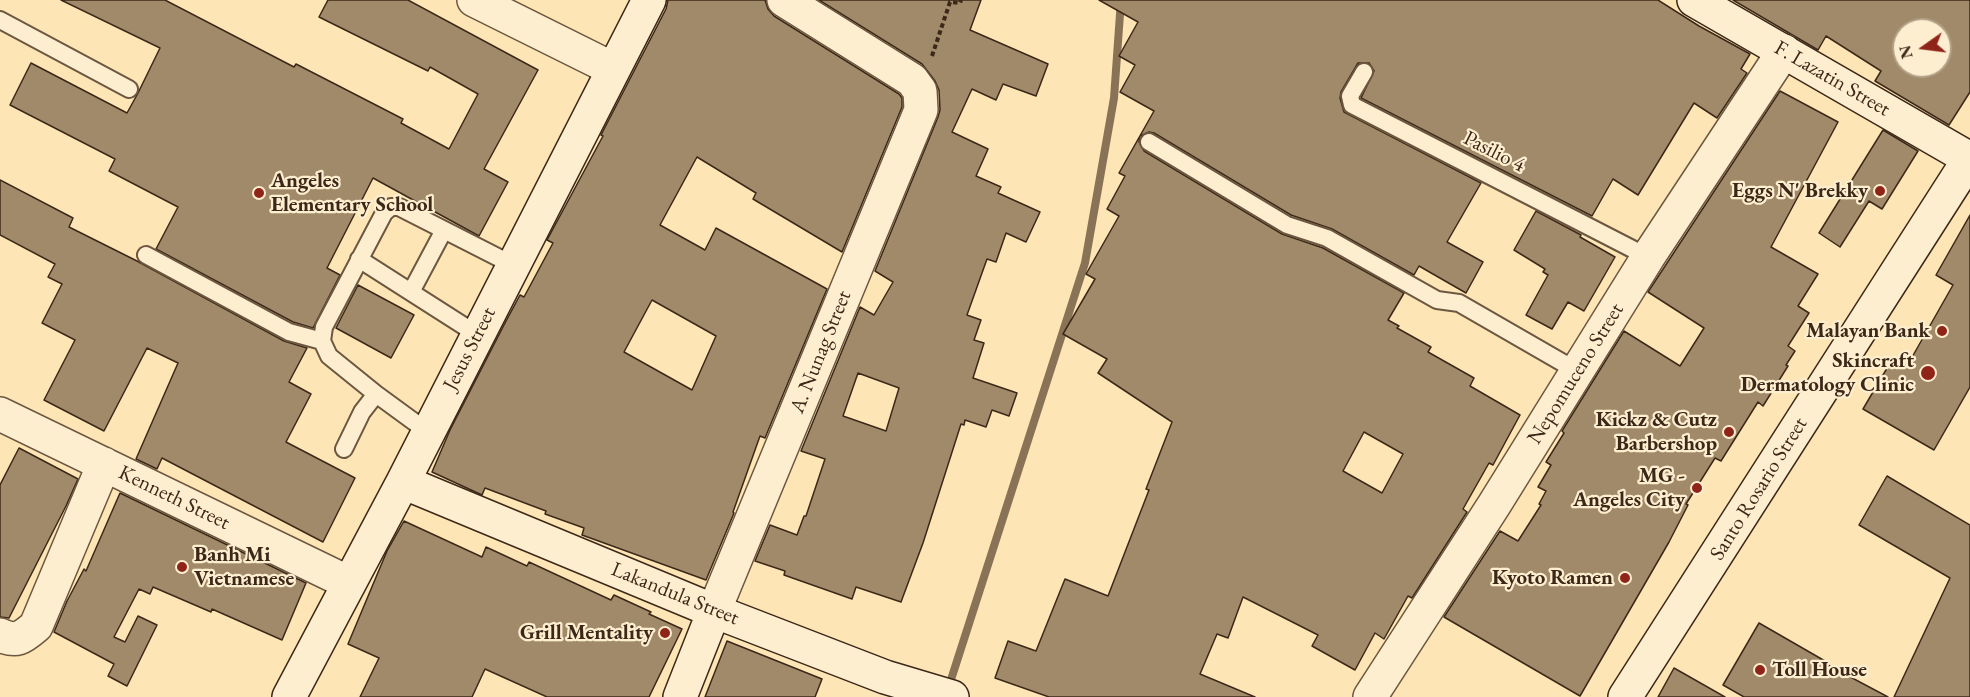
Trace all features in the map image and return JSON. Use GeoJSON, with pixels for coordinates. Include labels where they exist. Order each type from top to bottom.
{"type":"FeatureCollection","features":[{"type":"Feature","properties":{"kind":"street"},"geometry":{"type":"LineString","coordinates":[[474,0],[613,69]]}},
{"type":"Feature","properties":{"kind":"street","name":"Jesus Street"},"geometry":{"type":"LineString","coordinates":[[289,697],[403,482],[649,0]]}},
{"type":"Feature","properties":{"kind":"street"},"geometry":{"type":"LineString","coordinates":[[784,0],[912,80],[920,91]]}},
{"type":"Feature","properties":{"kind":"street","name":"F. Lazatin Street"},"geometry":{"type":"LineString","coordinates":[[1711,4],[1784,51],[1970,158]]}},
{"type":"Feature","properties":{"kind":"street","name":"Nepomuceno Street"},"geometry":{"type":"LineString","coordinates":[[1370,697],[1494,505],[1648,257],[1784,51]]}},
{"type":"Feature","properties":{"kind":"street","name":"A. Nunag Street"},"geometry":{"type":"LineString","coordinates":[[680,697],[921,110],[920,91]]}},
{"type":"Feature","properties":{"kind":"street","name":"Santo Rosario Street"},"geometry":{"type":"LineString","coordinates":[[1625,697],[1970,158]]}},
{"type":"Feature","properties":{"kind":"street","name":"Kenneth Street"},"geometry":{"type":"LineString","coordinates":[[0,414],[349,583]]}},
{"type":"Feature","properties":{"kind":"street"},"geometry":{"type":"LineString","coordinates":[[0,635],[10,640],[23,637],[36,626],[104,464]]}},
{"type":"Feature","properties":{"kind":"street","name":"Lakandula Street"},"geometry":{"type":"LineString","coordinates":[[403,482],[714,611],[885,677],[952,697]]}},
{"type":"Feature","properties":{"kind":"lane"},"geometry":{"type":"LineString","coordinates":[[0,20],[129,88]]}},
{"type":"Feature","properties":{"kind":"lane","name":"Pasilio 4"},"geometry":{"type":"LineString","coordinates":[[1364,72],[1350,96],[1352,105],[1648,257]]}},
{"type":"Feature","properties":{"kind":"lane"},"geometry":{"type":"LineString","coordinates":[[1149,142],[1287,225],[1327,238],[1437,300],[1459,303],[1577,371]]}},
{"type":"Feature","properties":{"kind":"lane"},"geometry":{"type":"LineString","coordinates":[[428,432],[329,356],[322,342],[324,327],[384,213],[391,207],[399,207],[513,265]]}},
{"type":"Feature","properties":{"kind":"lane"},"geometry":{"type":"LineString","coordinates":[[411,292],[444,230]]}},
{"type":"Feature","properties":{"kind":"lane"},"geometry":{"type":"LineString","coordinates":[[146,255],[289,332],[322,342]]}},
{"type":"Feature","properties":{"kind":"lane"},"geometry":{"type":"LineString","coordinates":[[359,259],[477,335]]}},
{"type":"Feature","properties":{"kind":"lane"},"geometry":{"type":"LineString","coordinates":[[344,449],[362,412],[376,394]]}},
{"type":"Feature","properties":{"kind":"path"},"geometry":{"type":"LineString","coordinates":[[920,91],[950,2],[960,3],[961,0]]}},
{"type":"Feature","properties":{"kind":"building"},"geometry":{"type":"Polygon","coordinates":[[[61,0],[165,0],[294,67],[296,64],[403,119],[401,123],[449,149],[478,94],[430,67],[428,71],[319,17],[328,0],[408,0],[538,70],[484,169],[508,182],[479,236],[373,178],[327,268],[340,275],[313,328],[293,322],[156,249],[178,207],[109,171],[115,159],[10,105],[31,63],[127,113],[160,48],[61,0]]]}},
{"type":"Feature","properties":{"kind":"building"},"geometry":{"type":"Polygon","coordinates":[[[668,0],[765,0],[774,16],[902,98],[902,107],[842,252],[753,199],[756,193],[697,157],[660,225],[705,250],[716,228],[827,289],[765,438],[760,436],[734,513],[706,580],[582,535],[584,528],[545,514],[546,511],[485,488],[482,495],[432,472],[450,430],[505,323],[520,295],[524,297],[553,243],[547,240],[603,136],[601,135],[666,9],[668,0]],[[652,300],[624,352],[692,390],[716,336],[652,300]]]}},
{"type":"Feature","properties":{"kind":"building"},"geometry":{"type":"Polygon","coordinates":[[[819,0],[981,0],[970,30],[1048,64],[1036,96],[1003,84],[996,100],[972,89],[952,132],[988,149],[976,176],[1001,187],[998,193],[1040,212],[1026,242],[1006,233],[996,262],[987,259],[967,315],[981,320],[974,340],[984,343],[973,378],[1017,393],[1009,416],[992,410],[986,427],[965,420],[964,425],[961,424],[923,543],[901,602],[856,587],[852,599],[784,575],[785,571],[755,561],[770,525],[797,535],[804,516],[806,516],[825,459],[801,451],[860,307],[874,315],[893,282],[875,271],[940,110],[939,90],[922,64],[819,0]],[[858,373],[843,416],[886,431],[899,388],[858,373]]]}},
{"type":"Feature","properties":{"kind":"building"},"geometry":{"type":"Polygon","coordinates":[[[1099,0],[1658,0],[1750,54],[1741,69],[1747,73],[1717,118],[1694,103],[1638,195],[1613,179],[1592,216],[1361,98],[1374,71],[1369,63],[1358,63],[1341,92],[1340,98],[1344,112],[1481,183],[1447,242],[1483,262],[1466,293],[1419,266],[1414,275],[1332,229],[1291,215],[1154,133],[1149,132],[1140,136],[1139,142],[1144,151],[1282,234],[1323,248],[1404,293],[1388,320],[1399,326],[1397,328],[1431,347],[1428,352],[1474,378],[1470,386],[1520,415],[1493,465],[1489,463],[1463,509],[1467,512],[1412,598],[1408,596],[1384,639],[1375,633],[1355,670],[1312,646],[1318,635],[1243,597],[1228,638],[1217,634],[1200,674],[1255,697],[1049,697],[995,678],[1008,641],[1036,651],[1065,579],[1108,596],[1149,490],[1146,489],[1172,422],[1098,373],[1107,359],[1063,334],[1095,279],[1086,274],[1119,216],[1107,209],[1125,176],[1119,173],[1154,111],[1120,92],[1135,65],[1119,56],[1138,22],[1099,0]],[[1364,432],[1343,471],[1382,493],[1403,454],[1364,432]]]}},
{"type":"Feature","properties":{"kind":"building"},"geometry":{"type":"Polygon","coordinates":[[[1733,0],[1970,0],[1970,92],[1949,125],[1875,81],[1881,71],[1826,36],[1818,50],[1733,0]]]}},
{"type":"Feature","properties":{"kind":"building"},"geometry":{"type":"Polygon","coordinates":[[[1780,91],[1838,122],[1771,247],[1818,274],[1798,306],[1809,313],[1788,346],[1795,351],[1786,365],[1788,366],[1763,406],[1758,402],[1721,461],[1715,458],[1686,504],[1688,505],[1669,542],[1580,696],[1444,617],[1500,531],[1518,541],[1541,505],[1539,504],[1546,491],[1538,487],[1551,465],[1546,462],[1564,433],[1562,431],[1624,331],[1680,366],[1704,328],[1648,292],[1780,91]]]}},
{"type":"Feature","properties":{"kind":"building"},"geometry":{"type":"Polygon","coordinates":[[[1883,130],[1918,151],[1882,209],[1869,201],[1840,247],[1819,233],[1883,130]]]}},
{"type":"Feature","properties":{"kind":"building"},"geometry":{"type":"Polygon","coordinates":[[[0,180],[73,218],[69,227],[137,261],[284,341],[307,348],[289,382],[311,394],[286,442],[355,478],[323,542],[162,458],[157,469],[136,459],[178,363],[147,348],[104,431],[44,400],[75,340],[42,323],[62,284],[48,277],[55,264],[0,235],[0,180]]]}},
{"type":"Feature","properties":{"kind":"building"},"geometry":{"type":"Polygon","coordinates":[[[1536,211],[1581,235],[1580,237],[1615,257],[1584,311],[1568,302],[1552,329],[1526,315],[1548,275],[1543,272],[1545,269],[1514,250],[1536,211]]]}},
{"type":"Feature","properties":{"kind":"building"},"geometry":{"type":"Polygon","coordinates":[[[1970,215],[1970,387],[1934,450],[1863,409],[1893,358],[1907,366],[1953,285],[1936,275],[1970,215]]]}},
{"type":"Feature","properties":{"kind":"building"},"geometry":{"type":"Polygon","coordinates":[[[358,285],[414,315],[391,358],[336,328],[358,285]]]}},
{"type":"Feature","properties":{"kind":"building"},"geometry":{"type":"Polygon","coordinates":[[[19,448],[78,479],[9,618],[0,617],[0,485],[19,448]]]}},
{"type":"Feature","properties":{"kind":"building"},"geometry":{"type":"Polygon","coordinates":[[[1887,476],[1970,525],[1970,697],[1894,697],[1950,578],[1859,525],[1887,476]]]}},
{"type":"Feature","properties":{"kind":"building"},"geometry":{"type":"Polygon","coordinates":[[[120,493],[306,583],[282,640],[212,609],[211,612],[153,587],[150,594],[139,589],[114,637],[125,642],[138,616],[157,625],[127,686],[108,676],[114,664],[54,632],[67,601],[84,569],[86,571],[120,493]]]}},
{"type":"Feature","properties":{"kind":"building"},"geometry":{"type":"Polygon","coordinates":[[[404,521],[482,557],[486,547],[527,566],[529,562],[611,600],[614,595],[682,629],[649,697],[547,697],[485,669],[472,697],[360,697],[379,658],[348,644],[387,551],[404,521]]]}},
{"type":"Feature","properties":{"kind":"building"},"geometry":{"type":"Polygon","coordinates":[[[1759,623],[1825,661],[1824,663],[1888,697],[1744,697],[1723,685],[1759,623]]]}},
{"type":"Feature","properties":{"kind":"building"},"geometry":{"type":"Polygon","coordinates":[[[727,641],[822,679],[815,697],[705,697],[727,641]]]}},
{"type":"Feature","properties":{"kind":"building"},"geometry":{"type":"Polygon","coordinates":[[[1674,668],[1725,697],[1658,697],[1674,668]]]}},
{"type":"Feature","properties":{"kind":"waterway"},"geometry":{"type":"LineString","coordinates":[[948,689],[1085,263],[1114,98],[1121,0]]}},
{"type":"Feature","properties":{"kind":"place","name":"Eggs N' Brekky"},"geometry":{"type":"Point","coordinates":[1880,191]}},
{"type":"Feature","properties":{"kind":"place","name":"Angeles Elementary School"},"geometry":{"type":"Point","coordinates":[259,193]}},
{"type":"Feature","properties":{"kind":"place","name":"Malayan Bank"},"geometry":{"type":"Point","coordinates":[1942,331]}},
{"type":"Feature","properties":{"kind":"place","name":"Skincraft Dermatology Clinic"},"geometry":{"type":"Point","coordinates":[1928,373]}},
{"type":"Feature","properties":{"kind":"place","name":"Kickz & Cutz Barbershop"},"geometry":{"type":"Point","coordinates":[1729,432]}},
{"type":"Feature","properties":{"kind":"place","name":"MG - Angeles City"},"geometry":{"type":"Point","coordinates":[1697,488]}},
{"type":"Feature","properties":{"kind":"place","name":"Banh Mi Vietnamese"},"geometry":{"type":"Point","coordinates":[182,567]}},
{"type":"Feature","properties":{"kind":"place","name":"Kyoto Ramen"},"geometry":{"type":"Point","coordinates":[1625,578]}},
{"type":"Feature","properties":{"kind":"place","name":"Grill Mentality"},"geometry":{"type":"Point","coordinates":[665,633]}},
{"type":"Feature","properties":{"kind":"place","name":"Toll House"},"geometry":{"type":"Point","coordinates":[1760,670]}}]}
